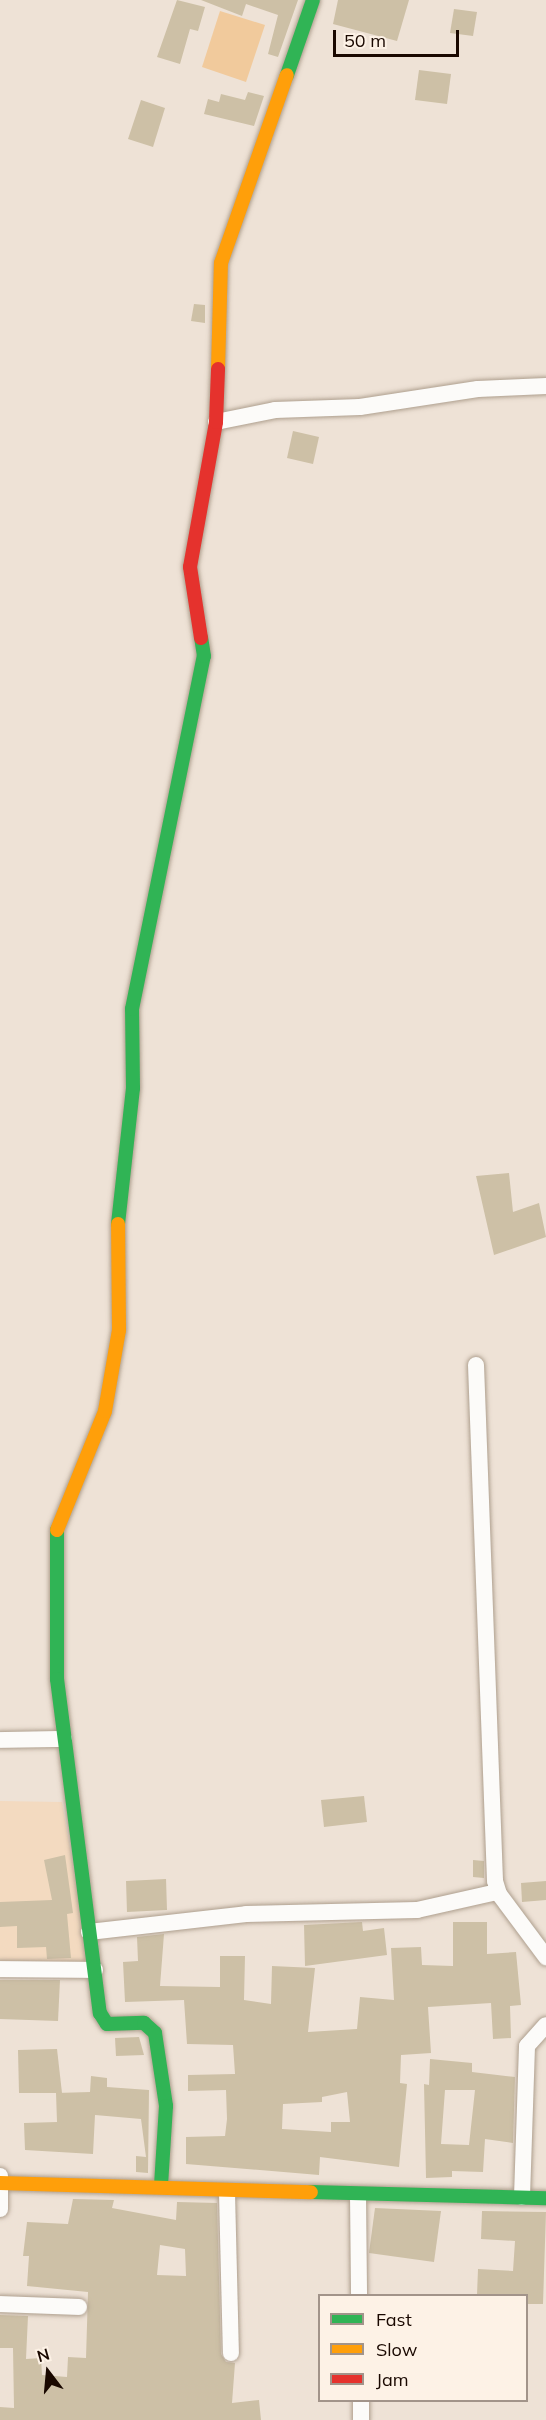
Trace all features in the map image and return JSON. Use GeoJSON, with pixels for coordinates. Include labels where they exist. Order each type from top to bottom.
{"type":"FeatureCollection","features":[{"type":"Feature","properties":{"kind":"street"},"geometry":{"type":"LineString","coordinates":[[161,2186],[166,2106],[155,2033],[144,2023],[103,2021],[94,1970],[57,1679],[57,1526],[105,1411],[119,1330],[116,1242],[133,1088],[132,1009],[204,656],[190,567],[216,422],[221,263],[313,0]]}},
{"type":"Feature","properties":{"kind":"street"},"geometry":{"type":"LineString","coordinates":[[216,422],[275,410],[360,407],[478,389],[546,386]]}},
{"type":"Feature","properties":{"kind":"street"},"geometry":{"type":"LineString","coordinates":[[476,1365],[497,1892],[546,1958]]}},
{"type":"Feature","properties":{"kind":"street"},"geometry":{"type":"LineString","coordinates":[[0,1740],[64,1739]]}},
{"type":"Feature","properties":{"kind":"street"},"geometry":{"type":"LineString","coordinates":[[89,1932],[246,1914],[417,1910],[497,1892]]}},
{"type":"Feature","properties":{"kind":"street"},"geometry":{"type":"LineString","coordinates":[[0,1969],[94,1970]]}},
{"type":"Feature","properties":{"kind":"street"},"geometry":{"type":"LineString","coordinates":[[522,2198],[527,2046],[546,2025]]}},
{"type":"Feature","properties":{"kind":"street"},"geometry":{"type":"LineString","coordinates":[[0,2210],[0,2180],[161,2186],[227,2193],[546,2198]]}},
{"type":"Feature","properties":{"kind":"street"},"geometry":{"type":"LineString","coordinates":[[227,2193],[231,2353]]}},
{"type":"Feature","properties":{"kind":"street"},"geometry":{"type":"LineString","coordinates":[[358,2195],[359,2294]]}},
{"type":"Feature","properties":{"kind":"street"},"geometry":{"type":"LineString","coordinates":[[0,2304],[79,2307]]}},
{"type":"Feature","properties":{"kind":"street"},"geometry":{"type":"LineString","coordinates":[[361,2402],[361,2420]]}},
{"type":"Feature","properties":{"kind":"shaded area"},"geometry":{"type":"Polygon","coordinates":[[[220,11],[265,25],[246,82],[202,67],[220,11]]]}},
{"type":"Feature","properties":{"kind":"shaded area"},"geometry":{"type":"Polygon","coordinates":[[[0,1801],[62,1802],[90,1967],[0,1965],[0,1801]]]}},
{"type":"Feature","properties":{"kind":"building"},"geometry":{"type":"Polygon","coordinates":[[[177,0],[205,7],[198,31],[190,29],[180,64],[157,57],[177,0]]]}},
{"type":"Feature","properties":{"kind":"building"},"geometry":{"type":"Polygon","coordinates":[[[201,0],[298,0],[278,57],[268,54],[278,15],[246,4],[242,16],[201,0]]]}},
{"type":"Feature","properties":{"kind":"building"},"geometry":{"type":"Polygon","coordinates":[[[338,0],[409,0],[397,41],[333,24],[338,0]]]}},
{"type":"Feature","properties":{"kind":"building"},"geometry":{"type":"Polygon","coordinates":[[[454,9],[477,12],[473,36],[450,33],[454,9]]]}},
{"type":"Feature","properties":{"kind":"building"},"geometry":{"type":"Polygon","coordinates":[[[419,70],[451,74],[447,104],[415,100],[419,70]]]}},
{"type":"Feature","properties":{"kind":"building"},"geometry":{"type":"Polygon","coordinates":[[[248,92],[264,96],[254,126],[204,114],[208,99],[219,102],[221,94],[245,100],[248,92]]]}},
{"type":"Feature","properties":{"kind":"building"},"geometry":{"type":"Polygon","coordinates":[[[141,100],[165,108],[153,147],[128,139],[141,100]]]}},
{"type":"Feature","properties":{"kind":"building"},"geometry":{"type":"Polygon","coordinates":[[[194,304],[205,305],[205,323],[191,321],[194,304]]]}},
{"type":"Feature","properties":{"kind":"building"},"geometry":{"type":"Polygon","coordinates":[[[293,431],[319,437],[313,464],[287,458],[293,431]]]}},
{"type":"Feature","properties":{"kind":"building"},"geometry":{"type":"Polygon","coordinates":[[[509,1173],[513,1212],[539,1203],[546,1237],[494,1255],[476,1176],[509,1173]]]}},
{"type":"Feature","properties":{"kind":"building"},"geometry":{"type":"Polygon","coordinates":[[[364,1796],[367,1822],[324,1827],[321,1800],[364,1796]]]}},
{"type":"Feature","properties":{"kind":"building"},"geometry":{"type":"Polygon","coordinates":[[[65,1855],[73,1913],[67,1914],[71,1958],[47,1959],[46,1947],[17,1948],[17,1926],[0,1927],[0,1902],[52,1900],[44,1860],[65,1855]]]}},
{"type":"Feature","properties":{"kind":"building"},"geometry":{"type":"Polygon","coordinates":[[[473,1860],[484,1861],[484,1878],[473,1877],[473,1860]]]}},
{"type":"Feature","properties":{"kind":"building"},"geometry":{"type":"Polygon","coordinates":[[[166,1879],[167,1910],[127,1912],[126,1881],[166,1879]]]}},
{"type":"Feature","properties":{"kind":"building"},"geometry":{"type":"Polygon","coordinates":[[[546,1881],[546,1900],[522,1902],[521,1883],[546,1881]]]}},
{"type":"Feature","properties":{"kind":"building"},"geometry":{"type":"Polygon","coordinates":[[[362,1922],[363,1931],[384,1928],[387,1955],[305,1966],[304,1925],[362,1922]]]}},
{"type":"Feature","properties":{"kind":"building"},"geometry":{"type":"Polygon","coordinates":[[[453,1922],[487,1922],[487,1954],[516,1952],[521,2005],[510,2006],[511,2038],[493,2039],[491,2003],[428,2007],[431,2053],[401,2055],[400,2083],[407,2084],[399,2167],[320,2157],[319,2175],[186,2164],[186,2137],[225,2136],[227,2119],[226,2090],[188,2091],[188,2075],[235,2074],[233,2045],[187,2044],[184,2000],[125,2002],[123,1962],[138,1961],[137,1937],[164,1934],[160,1986],[220,1987],[220,1956],[245,1956],[244,2000],[271,2004],[272,1966],[315,1968],[308,2032],[357,2029],[360,1997],[394,2000],[391,1948],[421,1947],[422,1965],[453,1966],[453,1922]],[[347,2092],[322,2097],[322,2102],[283,2104],[282,2129],[331,2132],[331,2122],[350,2122],[347,2092]]]}},
{"type":"Feature","properties":{"kind":"building"},"geometry":{"type":"Polygon","coordinates":[[[0,1980],[60,1980],[58,2021],[0,2019],[0,1980]]]}},
{"type":"Feature","properties":{"kind":"building"},"geometry":{"type":"Polygon","coordinates":[[[139,2037],[144,2055],[116,2056],[115,2038],[139,2037]]]}},
{"type":"Feature","properties":{"kind":"building"},"geometry":{"type":"Polygon","coordinates":[[[57,2049],[62,2093],[19,2093],[18,2050],[57,2049]]]}},
{"type":"Feature","properties":{"kind":"building"},"geometry":{"type":"Polygon","coordinates":[[[430,2059],[472,2063],[472,2072],[515,2077],[513,2143],[485,2139],[483,2172],[452,2171],[452,2177],[426,2178],[424,2084],[429,2085],[430,2059]],[[445,2090],[441,2144],[469,2145],[475,2090],[445,2090]]]}},
{"type":"Feature","properties":{"kind":"building"},"geometry":{"type":"Polygon","coordinates":[[[91,2076],[107,2078],[107,2087],[149,2090],[148,2173],[136,2172],[136,2156],[146,2157],[141,2119],[95,2115],[93,2154],[25,2150],[24,2123],[57,2122],[56,2093],[90,2092],[91,2076]]]}},
{"type":"Feature","properties":{"kind":"building"},"geometry":{"type":"Polygon","coordinates":[[[73,2199],[114,2200],[112,2208],[176,2220],[177,2202],[217,2203],[221,2354],[226,2362],[235,2363],[232,2403],[259,2400],[261,2420],[0,2420],[0,2407],[14,2408],[13,2348],[0,2348],[0,2315],[28,2316],[26,2359],[41,2358],[42,2375],[67,2377],[68,2357],[86,2358],[88,2292],[27,2286],[29,2256],[23,2256],[27,2222],[68,2224],[73,2199]],[[160,2245],[157,2275],[186,2276],[185,2249],[160,2245]]]}},
{"type":"Feature","properties":{"kind":"building"},"geometry":{"type":"Polygon","coordinates":[[[375,2208],[441,2211],[434,2262],[369,2253],[375,2208]]]}},
{"type":"Feature","properties":{"kind":"building"},"geometry":{"type":"Polygon","coordinates":[[[482,2211],[546,2212],[543,2304],[528,2304],[528,2294],[477,2294],[478,2269],[513,2271],[515,2241],[481,2239],[482,2211]]]}},
{"type":"Feature","properties":{"kind":"traffic: fast"},"geometry":{"type":"LineString","coordinates":[[287,75],[313,0]]}},
{"type":"Feature","properties":{"kind":"traffic: fast"},"geometry":{"type":"LineString","coordinates":[[118,1224],[133,1088],[132,1009],[204,656],[201,638]]}},
{"type":"Feature","properties":{"kind":"traffic: fast"},"geometry":{"type":"LineString","coordinates":[[57,1530],[57,1679],[100,2013],[107,2024],[144,2023],[155,2033],[166,2106],[161,2186]]}},
{"type":"Feature","properties":{"kind":"traffic: fast"},"geometry":{"type":"LineString","coordinates":[[311,2192],[546,2198]]}},
{"type":"Feature","properties":{"kind":"traffic: slow"},"geometry":{"type":"LineString","coordinates":[[218,369],[221,263],[287,75]]}},
{"type":"Feature","properties":{"kind":"traffic: slow"},"geometry":{"type":"LineString","coordinates":[[57,1530],[105,1411],[119,1330],[118,1224]]}},
{"type":"Feature","properties":{"kind":"traffic: slow"},"geometry":{"type":"LineString","coordinates":[[0,2183],[311,2192]]}},
{"type":"Feature","properties":{"kind":"traffic: jam"},"geometry":{"type":"LineString","coordinates":[[201,638],[190,567],[216,422],[218,369]]}}]}
